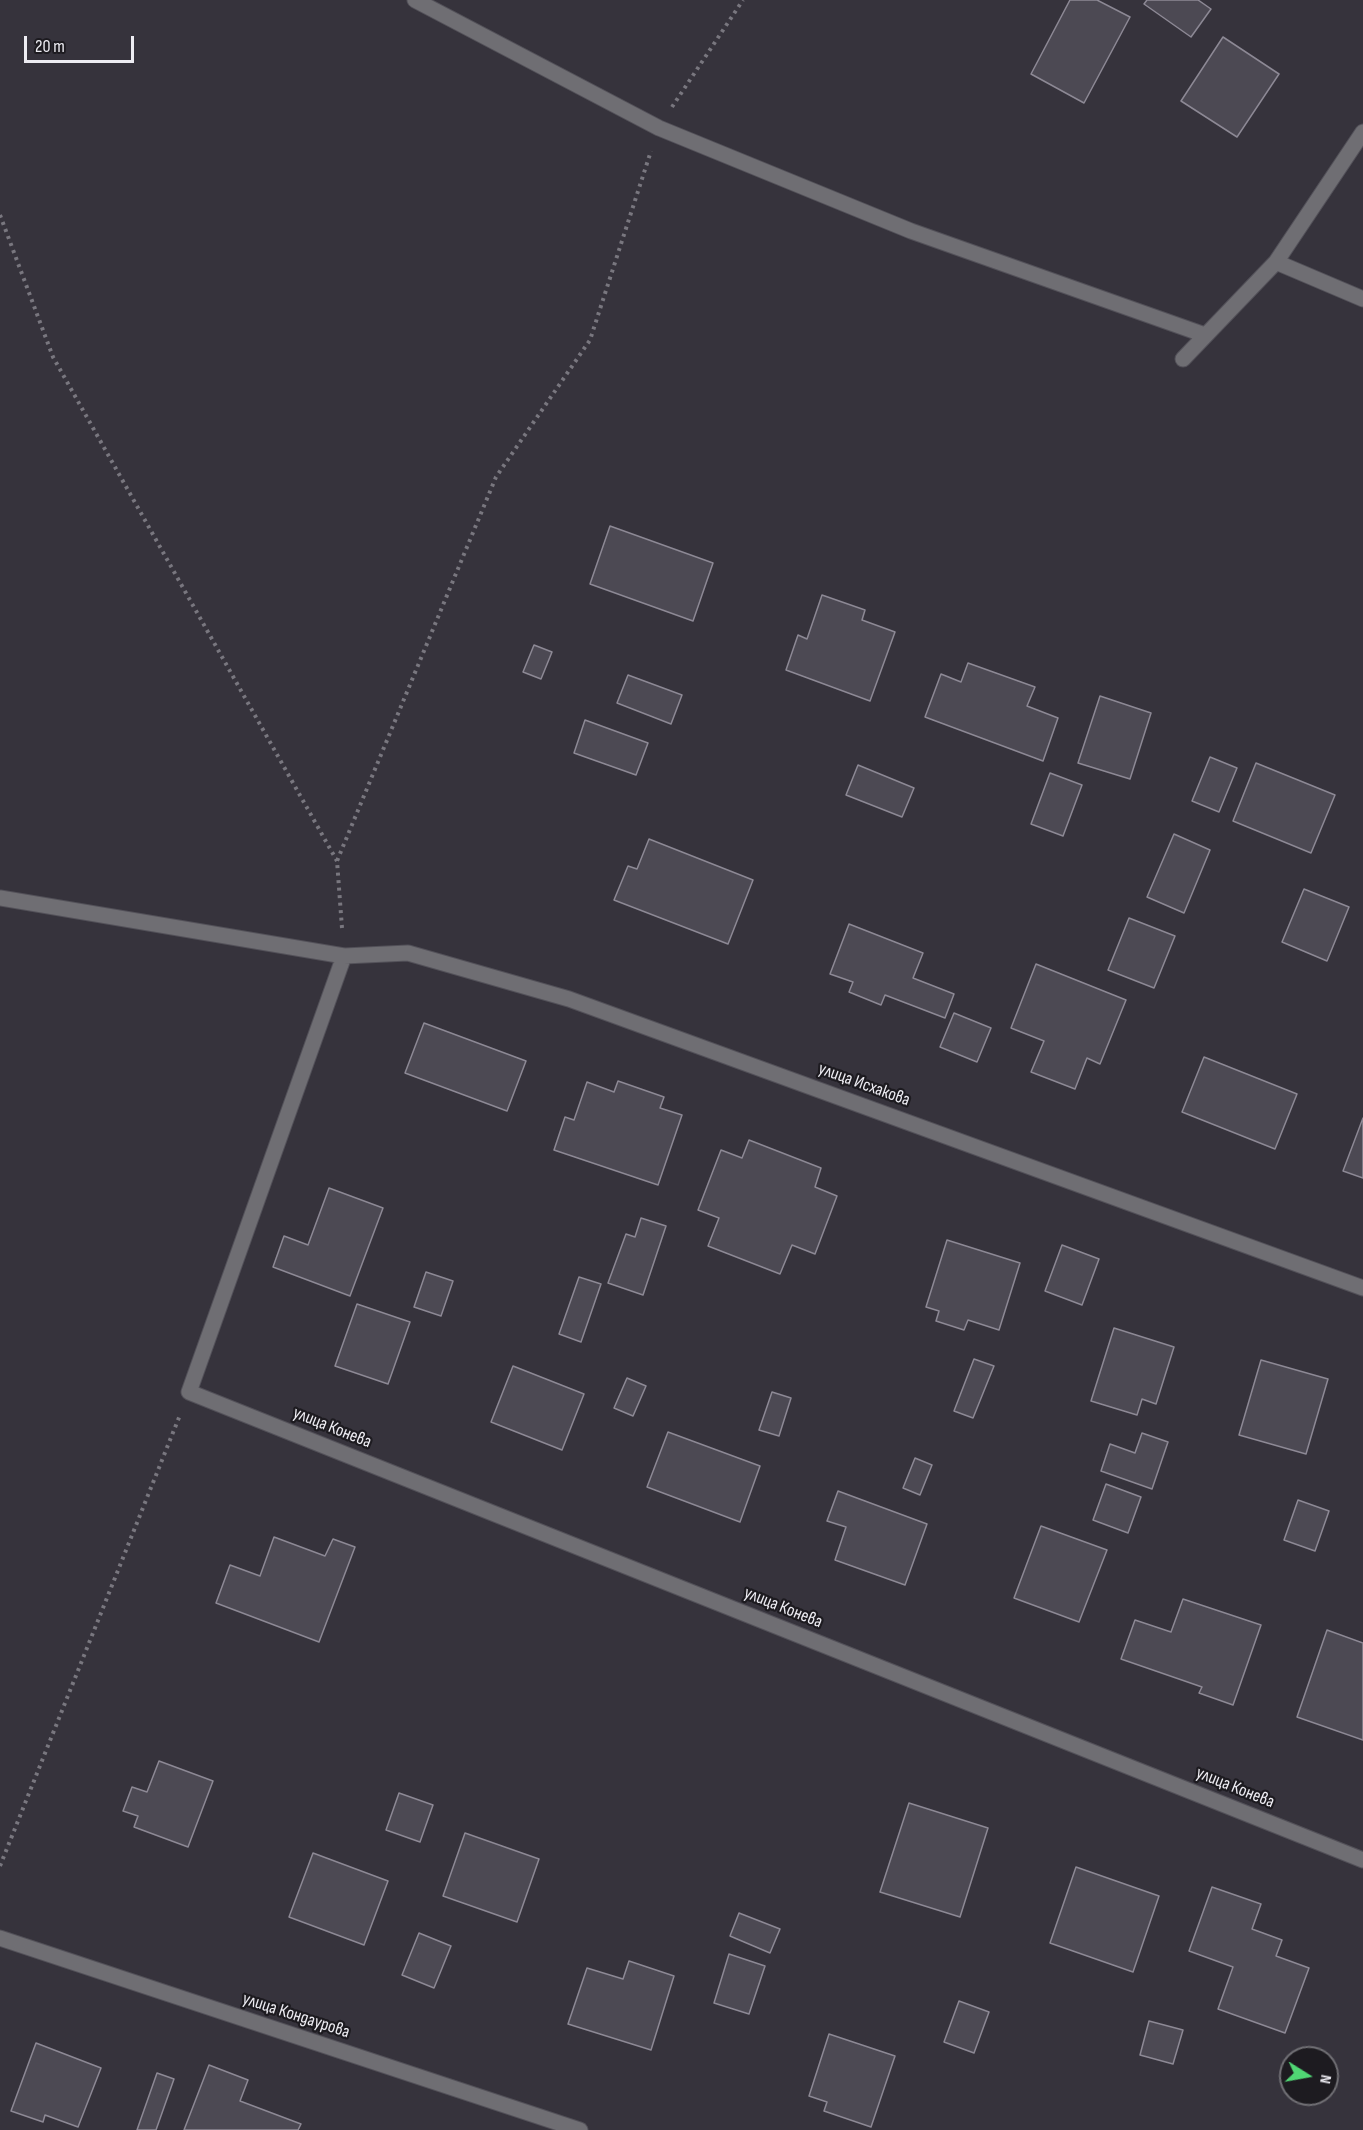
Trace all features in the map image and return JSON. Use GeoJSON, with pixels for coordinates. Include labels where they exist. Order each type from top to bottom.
{"type":"FeatureCollection","features":[{"type":"Feature","properties":{"kind":"street"},"geometry":{"type":"LineString","coordinates":[[415,0],[659,128],[911,231],[1205,335]]}},
{"type":"Feature","properties":{"kind":"street"},"geometry":{"type":"LineString","coordinates":[[1183,359],[1276,262],[1363,132]]}},
{"type":"Feature","properties":{"kind":"street"},"geometry":{"type":"LineString","coordinates":[[1276,262],[1363,299]]}},
{"type":"Feature","properties":{"kind":"street","name":"улица Исхакова"},"geometry":{"type":"LineString","coordinates":[[0,898],[344,956],[408,953],[569,999],[1363,1288]]}},
{"type":"Feature","properties":{"kind":"street"},"geometry":{"type":"LineString","coordinates":[[189,1392],[344,956]]}},
{"type":"Feature","properties":{"kind":"street","name":"улица Конева"},"geometry":{"type":"LineString","coordinates":[[189,1392],[1363,1860]]}},
{"type":"Feature","properties":{"kind":"street","name":"улица Кондаурова"},"geometry":{"type":"LineString","coordinates":[[0,1938],[580,2130]]}},
{"type":"Feature","properties":{"kind":"path"},"geometry":{"type":"LineString","coordinates":[[337,861],[496,477],[590,340],[659,128],[743,0]]}},
{"type":"Feature","properties":{"kind":"path"},"geometry":{"type":"LineString","coordinates":[[0,215],[53,357],[337,861],[344,956]]}},
{"type":"Feature","properties":{"kind":"path"},"geometry":{"type":"LineString","coordinates":[[0,1866],[189,1392]]}},
{"type":"Feature","properties":{"kind":"building"},"geometry":{"type":"Polygon","coordinates":[[[1070,0],[1097,0],[1130,17],[1084,103],[1031,74],[1070,0]]]}},
{"type":"Feature","properties":{"kind":"building"},"geometry":{"type":"Polygon","coordinates":[[[1147,0],[1198,0],[1211,9],[1191,37],[1144,4],[1147,0]]]}},
{"type":"Feature","properties":{"kind":"building"},"geometry":{"type":"Polygon","coordinates":[[[1223,37],[1279,74],[1237,137],[1181,101],[1223,37]]]}},
{"type":"Feature","properties":{"kind":"building"},"geometry":{"type":"Polygon","coordinates":[[[610,526],[713,563],[693,621],[590,584],[610,526]]]}},
{"type":"Feature","properties":{"kind":"building"},"geometry":{"type":"Polygon","coordinates":[[[822,595],[865,610],[862,620],[895,632],[870,701],[786,670],[798,635],[807,639],[822,595]]]}},
{"type":"Feature","properties":{"kind":"building"},"geometry":{"type":"Polygon","coordinates":[[[534,645],[552,652],[541,679],[523,672],[534,645]]]}},
{"type":"Feature","properties":{"kind":"building"},"geometry":{"type":"Polygon","coordinates":[[[968,663],[1035,687],[1027,706],[1058,718],[1043,761],[925,717],[941,674],[961,682],[968,663]]]}},
{"type":"Feature","properties":{"kind":"building"},"geometry":{"type":"Polygon","coordinates":[[[628,675],[682,695],[671,724],[617,703],[628,675]]]}},
{"type":"Feature","properties":{"kind":"building"},"geometry":{"type":"Polygon","coordinates":[[[1100,696],[1151,713],[1130,779],[1078,763],[1100,696]]]}},
{"type":"Feature","properties":{"kind":"building"},"geometry":{"type":"Polygon","coordinates":[[[585,720],[648,743],[636,775],[574,753],[585,720]]]}},
{"type":"Feature","properties":{"kind":"building"},"geometry":{"type":"Polygon","coordinates":[[[1210,757],[1237,768],[1219,812],[1192,801],[1210,757]]]}},
{"type":"Feature","properties":{"kind":"building"},"geometry":{"type":"Polygon","coordinates":[[[1256,763],[1335,795],[1311,853],[1233,821],[1256,763]]]}},
{"type":"Feature","properties":{"kind":"building"},"geometry":{"type":"Polygon","coordinates":[[[858,765],[914,788],[902,817],[846,795],[858,765]]]}},
{"type":"Feature","properties":{"kind":"building"},"geometry":{"type":"Polygon","coordinates":[[[1050,773],[1082,785],[1063,836],[1031,824],[1050,773]]]}},
{"type":"Feature","properties":{"kind":"building"},"geometry":{"type":"Polygon","coordinates":[[[1174,834],[1210,850],[1184,913],[1147,897],[1174,834]]]}},
{"type":"Feature","properties":{"kind":"building"},"geometry":{"type":"Polygon","coordinates":[[[649,839],[753,880],[728,944],[614,900],[628,866],[637,869],[649,839]]]}},
{"type":"Feature","properties":{"kind":"building"},"geometry":{"type":"Polygon","coordinates":[[[1304,889],[1349,907],[1327,961],[1282,942],[1304,889]]]}},
{"type":"Feature","properties":{"kind":"building"},"geometry":{"type":"Polygon","coordinates":[[[1129,918],[1175,936],[1154,988],[1108,970],[1129,918]]]}},
{"type":"Feature","properties":{"kind":"building"},"geometry":{"type":"Polygon","coordinates":[[[849,924],[923,953],[913,978],[954,994],[945,1018],[885,995],[881,1005],[849,992],[853,982],[830,974],[849,924]]]}},
{"type":"Feature","properties":{"kind":"building"},"geometry":{"type":"Polygon","coordinates":[[[1036,964],[1126,1000],[1100,1064],[1087,1058],[1075,1089],[1031,1072],[1044,1041],[1011,1028],[1036,964]]]}},
{"type":"Feature","properties":{"kind":"building"},"geometry":{"type":"Polygon","coordinates":[[[954,1013],[991,1028],[977,1062],[940,1047],[954,1013]]]}},
{"type":"Feature","properties":{"kind":"building"},"geometry":{"type":"Polygon","coordinates":[[[424,1023],[526,1061],[507,1111],[405,1073],[424,1023]]]}},
{"type":"Feature","properties":{"kind":"building"},"geometry":{"type":"Polygon","coordinates":[[[1204,1057],[1297,1094],[1275,1149],[1182,1112],[1204,1057]]]}},
{"type":"Feature","properties":{"kind":"building"},"geometry":{"type":"Polygon","coordinates":[[[618,1081],[664,1097],[660,1108],[682,1115],[658,1185],[554,1150],[565,1117],[574,1120],[587,1082],[614,1092],[618,1081]]]}},
{"type":"Feature","properties":{"kind":"building"},"geometry":{"type":"Polygon","coordinates":[[[1363,1118],[1363,1178],[1343,1171],[1363,1118]]]}},
{"type":"Feature","properties":{"kind":"building"},"geometry":{"type":"Polygon","coordinates":[[[749,1140],[821,1168],[815,1187],[837,1196],[815,1254],[792,1245],[780,1274],[708,1246],[719,1218],[698,1210],[721,1150],[742,1158],[749,1140]]]}},
{"type":"Feature","properties":{"kind":"building"},"geometry":{"type":"Polygon","coordinates":[[[329,1188],[383,1208],[350,1296],[273,1267],[284,1236],[308,1245],[329,1188]]]}},
{"type":"Feature","properties":{"kind":"building"},"geometry":{"type":"Polygon","coordinates":[[[641,1218],[666,1226],[643,1295],[608,1283],[626,1234],[635,1237],[641,1218]]]}},
{"type":"Feature","properties":{"kind":"building"},"geometry":{"type":"Polygon","coordinates":[[[947,1240],[1020,1263],[999,1330],[968,1320],[964,1330],[936,1321],[939,1311],[926,1307],[947,1240]]]}},
{"type":"Feature","properties":{"kind":"building"},"geometry":{"type":"Polygon","coordinates":[[[1062,1245],[1099,1259],[1082,1305],[1045,1291],[1062,1245]]]}},
{"type":"Feature","properties":{"kind":"building"},"geometry":{"type":"Polygon","coordinates":[[[426,1272],[453,1281],[441,1316],[414,1307],[426,1272]]]}},
{"type":"Feature","properties":{"kind":"building"},"geometry":{"type":"Polygon","coordinates":[[[579,1277],[601,1284],[581,1342],[559,1334],[579,1277]]]}},
{"type":"Feature","properties":{"kind":"building"},"geometry":{"type":"Polygon","coordinates":[[[357,1304],[410,1322],[388,1384],[335,1366],[357,1304]]]}},
{"type":"Feature","properties":{"kind":"building"},"geometry":{"type":"Polygon","coordinates":[[[1114,1328],[1174,1347],[1156,1404],[1142,1399],[1137,1415],[1091,1401],[1114,1328]]]}},
{"type":"Feature","properties":{"kind":"building"},"geometry":{"type":"Polygon","coordinates":[[[974,1359],[994,1366],[973,1418],[954,1411],[974,1359]]]}},
{"type":"Feature","properties":{"kind":"building"},"geometry":{"type":"Polygon","coordinates":[[[1261,1360],[1328,1379],[1306,1454],[1239,1435],[1261,1360]]]}},
{"type":"Feature","properties":{"kind":"building"},"geometry":{"type":"Polygon","coordinates":[[[513,1366],[584,1394],[562,1450],[491,1422],[513,1366]]]}},
{"type":"Feature","properties":{"kind":"building"},"geometry":{"type":"Polygon","coordinates":[[[627,1378],[646,1386],[633,1416],[614,1408],[627,1378]]]}},
{"type":"Feature","properties":{"kind":"building"},"geometry":{"type":"Polygon","coordinates":[[[772,1392],[791,1398],[779,1436],[759,1430],[772,1392]]]}},
{"type":"Feature","properties":{"kind":"building"},"geometry":{"type":"Polygon","coordinates":[[[668,1432],[760,1466],[740,1522],[647,1487],[668,1432]]]}},
{"type":"Feature","properties":{"kind":"building"},"geometry":{"type":"Polygon","coordinates":[[[1142,1433],[1168,1442],[1152,1489],[1101,1471],[1110,1444],[1135,1453],[1142,1433]]]}},
{"type":"Feature","properties":{"kind":"building"},"geometry":{"type":"Polygon","coordinates":[[[915,1458],[932,1465],[920,1495],[903,1488],[915,1458]]]}},
{"type":"Feature","properties":{"kind":"building"},"geometry":{"type":"Polygon","coordinates":[[[1106,1484],[1141,1497],[1128,1533],[1093,1520],[1106,1484]]]}},
{"type":"Feature","properties":{"kind":"building"},"geometry":{"type":"Polygon","coordinates":[[[838,1491],[927,1524],[905,1585],[835,1560],[846,1527],[827,1521],[838,1491]]]}},
{"type":"Feature","properties":{"kind":"building"},"geometry":{"type":"Polygon","coordinates":[[[1298,1500],[1329,1511],[1315,1551],[1284,1540],[1298,1500]]]}},
{"type":"Feature","properties":{"kind":"building"},"geometry":{"type":"Polygon","coordinates":[[[1041,1526],[1107,1550],[1079,1622],[1014,1598],[1041,1526]]]}},
{"type":"Feature","properties":{"kind":"building"},"geometry":{"type":"Polygon","coordinates":[[[274,1537],[325,1556],[333,1539],[355,1547],[319,1642],[216,1603],[230,1565],[260,1576],[274,1537]]]}},
{"type":"Feature","properties":{"kind":"building"},"geometry":{"type":"Polygon","coordinates":[[[1183,1599],[1261,1625],[1233,1705],[1199,1693],[1202,1687],[1121,1659],[1135,1620],[1171,1632],[1183,1599]]]}},
{"type":"Feature","properties":{"kind":"building"},"geometry":{"type":"Polygon","coordinates":[[[1327,1630],[1363,1643],[1363,1740],[1297,1717],[1327,1630]]]}},
{"type":"Feature","properties":{"kind":"building"},"geometry":{"type":"Polygon","coordinates":[[[159,1761],[213,1781],[188,1847],[134,1827],[138,1816],[123,1811],[132,1787],[147,1792],[159,1761]]]}},
{"type":"Feature","properties":{"kind":"building"},"geometry":{"type":"Polygon","coordinates":[[[399,1793],[433,1805],[420,1842],[386,1830],[399,1793]]]}},
{"type":"Feature","properties":{"kind":"building"},"geometry":{"type":"Polygon","coordinates":[[[909,1803],[988,1828],[960,1917],[880,1892],[909,1803]]]}},
{"type":"Feature","properties":{"kind":"building"},"geometry":{"type":"Polygon","coordinates":[[[465,1833],[539,1859],[517,1922],[443,1896],[465,1833]]]}},
{"type":"Feature","properties":{"kind":"building"},"geometry":{"type":"Polygon","coordinates":[[[313,1853],[388,1881],[364,1945],[289,1917],[313,1853]]]}},
{"type":"Feature","properties":{"kind":"building"},"geometry":{"type":"Polygon","coordinates":[[[1076,1867],[1159,1896],[1133,1972],[1050,1943],[1076,1867]]]}},
{"type":"Feature","properties":{"kind":"building"},"geometry":{"type":"Polygon","coordinates":[[[1212,1887],[1261,1904],[1252,1929],[1282,1940],[1276,1956],[1309,1968],[1285,2033],[1218,2009],[1233,1967],[1189,1951],[1212,1887]]]}},
{"type":"Feature","properties":{"kind":"building"},"geometry":{"type":"Polygon","coordinates":[[[739,1913],[780,1929],[770,1953],[730,1936],[739,1913]]]}},
{"type":"Feature","properties":{"kind":"building"},"geometry":{"type":"Polygon","coordinates":[[[419,1933],[451,1946],[434,1988],[402,1975],[419,1933]]]}},
{"type":"Feature","properties":{"kind":"building"},"geometry":{"type":"Polygon","coordinates":[[[729,1954],[765,1966],[749,2014],[714,2003],[729,1954]]]}},
{"type":"Feature","properties":{"kind":"building"},"geometry":{"type":"Polygon","coordinates":[[[629,1961],[674,1976],[651,2050],[568,2024],[587,1968],[623,1979],[629,1961]]]}},
{"type":"Feature","properties":{"kind":"building"},"geometry":{"type":"Polygon","coordinates":[[[959,2001],[989,2012],[974,2053],[944,2042],[959,2001]]]}},
{"type":"Feature","properties":{"kind":"building"},"geometry":{"type":"Polygon","coordinates":[[[1149,2021],[1183,2030],[1173,2064],[1140,2055],[1149,2021]]]}},
{"type":"Feature","properties":{"kind":"building"},"geometry":{"type":"Polygon","coordinates":[[[829,2034],[895,2056],[871,2127],[824,2111],[827,2102],[809,2096],[829,2034]]]}},
{"type":"Feature","properties":{"kind":"building"},"geometry":{"type":"Polygon","coordinates":[[[36,2043],[101,2068],[78,2127],[45,2115],[43,2122],[11,2111],[36,2043]]]}},
{"type":"Feature","properties":{"kind":"building"},"geometry":{"type":"Polygon","coordinates":[[[209,2065],[248,2080],[240,2101],[301,2124],[298,2130],[184,2130],[209,2065]]]}},
{"type":"Feature","properties":{"kind":"building"},"geometry":{"type":"Polygon","coordinates":[[[157,2073],[174,2079],[156,2130],[137,2130],[157,2073]]]}}]}
